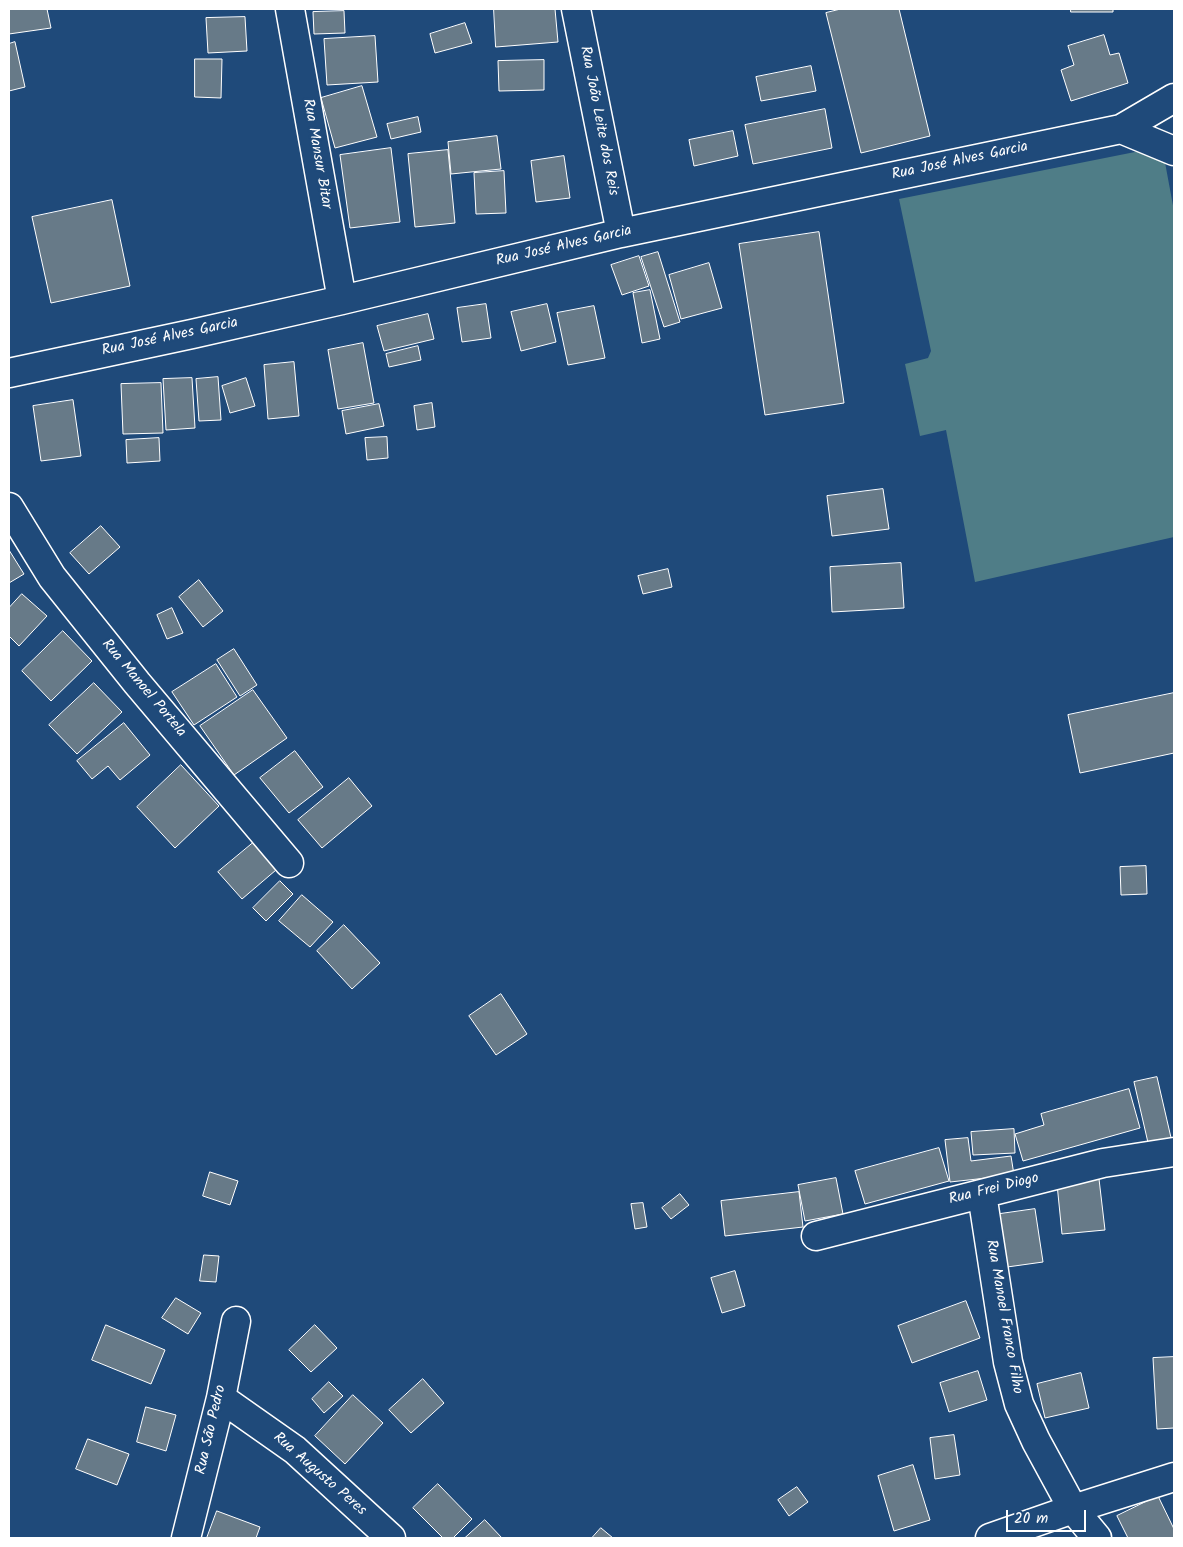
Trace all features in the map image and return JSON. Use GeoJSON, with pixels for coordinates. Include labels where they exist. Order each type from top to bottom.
{"type":"FeatureCollection","features":[{"type":"Feature","properties":{"kind":"street","name":"Rua Mansur Bitar"},"geometry":{"type":"LineString","coordinates":[[290,9],[342,300]]}},
{"type":"Feature","properties":{"kind":"street","name":"Rua João Leite dos Reis"},"geometry":{"type":"LineString","coordinates":[[576,9],[621,233]]}},
{"type":"Feature","properties":{"kind":"street","name":"Rua José Alves Garcia"},"geometry":{"type":"LineString","coordinates":[[9,373],[342,300],[621,233],[1121,129],[1174,98]]}},
{"type":"Feature","properties":{"kind":"street"},"geometry":{"type":"LineString","coordinates":[[1121,129],[1174,151]]}},
{"type":"Feature","properties":{"kind":"street","name":"Rua Manoel Portela"},"geometry":{"type":"LineString","coordinates":[[9,507],[52,577],[137,683],[289,863]]}},
{"type":"Feature","properties":{"kind":"street","name":"Rua Frei Diogo"},"geometry":{"type":"LineString","coordinates":[[816,1236],[1103,1163],[1174,1152]]}},
{"type":"Feature","properties":{"kind":"street","name":"Rua Manoel Franco Filho"},"geometry":{"type":"LineString","coordinates":[[982,1194],[1008,1362],[1019,1404],[1036,1441],[1073,1509],[1097,1538]]}},
{"type":"Feature","properties":{"kind":"street","name":"Rua São Pedro"},"geometry":{"type":"LineString","coordinates":[[186,1538],[221,1398],[236,1321]]}},
{"type":"Feature","properties":{"kind":"street","name":"Rua Augusto Peres"},"geometry":{"type":"LineString","coordinates":[[221,1398],[295,1450],[391,1538]]}},
{"type":"Feature","properties":{"kind":"street"},"geometry":{"type":"LineString","coordinates":[[990,1538],[1174,1477]]}},
{"type":"Feature","properties":{"kind":"green space"},"geometry":{"type":"Polygon","coordinates":[[[1145,150],[1164,157],[1174,211],[1174,537],[975,582],[946,430],[920,436],[905,364],[928,358],[931,351],[899,199],[1145,150]]]}},
{"type":"Feature","properties":{"kind":"building"},"geometry":{"type":"Polygon","coordinates":[[[9,9],[47,9],[51,28],[9,34],[9,9]]]}},
{"type":"Feature","properties":{"kind":"building"},"geometry":{"type":"Polygon","coordinates":[[[494,9],[555,9],[558,42],[496,47],[494,9]]]}},
{"type":"Feature","properties":{"kind":"building"},"geometry":{"type":"Polygon","coordinates":[[[841,9],[899,9],[930,136],[861,153],[826,13],[841,9]]]}},
{"type":"Feature","properties":{"kind":"building"},"geometry":{"type":"Polygon","coordinates":[[[1071,9],[1113,9],[1113,12],[1071,12],[1071,9]]]}},
{"type":"Feature","properties":{"kind":"building"},"geometry":{"type":"Polygon","coordinates":[[[344,11],[345,33],[314,34],[313,12],[344,11]]]}},
{"type":"Feature","properties":{"kind":"building"},"geometry":{"type":"Polygon","coordinates":[[[245,17],[247,51],[208,53],[206,18],[245,17]]]}},
{"type":"Feature","properties":{"kind":"building"},"geometry":{"type":"Polygon","coordinates":[[[465,23],[472,43],[435,53],[430,34],[465,23]]]}},
{"type":"Feature","properties":{"kind":"building"},"geometry":{"type":"Polygon","coordinates":[[[1104,35],[1110,55],[1119,53],[1128,83],[1071,101],[1061,70],[1074,65],[1068,46],[1104,35]]]}},
{"type":"Feature","properties":{"kind":"building"},"geometry":{"type":"Polygon","coordinates":[[[375,36],[378,82],[327,85],[324,39],[375,36]]]}},
{"type":"Feature","properties":{"kind":"building"},"geometry":{"type":"Polygon","coordinates":[[[15,42],[25,87],[9,91],[9,44],[15,42]]]}},
{"type":"Feature","properties":{"kind":"building"},"geometry":{"type":"Polygon","coordinates":[[[195,59],[222,59],[221,98],[195,97],[195,59]]]}},
{"type":"Feature","properties":{"kind":"building"},"geometry":{"type":"Polygon","coordinates":[[[544,60],[544,90],[499,91],[498,61],[544,60]]]}},
{"type":"Feature","properties":{"kind":"building"},"geometry":{"type":"Polygon","coordinates":[[[811,66],[816,91],[761,101],[756,77],[811,66]]]}},
{"type":"Feature","properties":{"kind":"building"},"geometry":{"type":"Polygon","coordinates":[[[362,86],[377,137],[335,148],[321,98],[362,86]]]}},
{"type":"Feature","properties":{"kind":"building"},"geometry":{"type":"Polygon","coordinates":[[[825,109],[832,148],[753,164],[745,125],[825,109]]]}},
{"type":"Feature","properties":{"kind":"building"},"geometry":{"type":"Polygon","coordinates":[[[418,117],[421,132],[391,139],[387,124],[418,117]]]}},
{"type":"Feature","properties":{"kind":"building"},"geometry":{"type":"Polygon","coordinates":[[[733,131],[738,156],[694,166],[689,140],[733,131]]]}},
{"type":"Feature","properties":{"kind":"building"},"geometry":{"type":"Polygon","coordinates":[[[497,136],[501,169],[451,174],[448,142],[497,136]]]}},
{"type":"Feature","properties":{"kind":"building"},"geometry":{"type":"Polygon","coordinates":[[[391,148],[400,222],[350,228],[340,155],[391,148]]]}},
{"type":"Feature","properties":{"kind":"building"},"geometry":{"type":"Polygon","coordinates":[[[448,150],[455,223],[415,227],[408,154],[448,150]]]}},
{"type":"Feature","properties":{"kind":"building"},"geometry":{"type":"Polygon","coordinates":[[[564,156],[570,198],[536,202],[531,161],[564,156]]]}},
{"type":"Feature","properties":{"kind":"building"},"geometry":{"type":"Polygon","coordinates":[[[504,171],[506,213],[476,214],[474,173],[504,171]]]}},
{"type":"Feature","properties":{"kind":"building"},"geometry":{"type":"Polygon","coordinates":[[[112,200],[130,286],[51,303],[32,217],[112,200]]]}},
{"type":"Feature","properties":{"kind":"building"},"geometry":{"type":"Polygon","coordinates":[[[819,232],[844,403],[765,415],[739,244],[819,232]]]}},
{"type":"Feature","properties":{"kind":"building"},"geometry":{"type":"Polygon","coordinates":[[[658,252],[680,322],[664,327],[641,257],[658,252]]]}},
{"type":"Feature","properties":{"kind":"building"},"geometry":{"type":"Polygon","coordinates":[[[639,256],[649,286],[622,295],[611,265],[639,256]]]}},
{"type":"Feature","properties":{"kind":"building"},"geometry":{"type":"Polygon","coordinates":[[[709,263],[722,308],[681,319],[669,275],[709,263]]]}},
{"type":"Feature","properties":{"kind":"building"},"geometry":{"type":"Polygon","coordinates":[[[650,290],[660,339],[642,343],[633,293],[650,290]]]}},
{"type":"Feature","properties":{"kind":"building"},"geometry":{"type":"Polygon","coordinates":[[[486,304],[491,338],[462,342],[457,308],[486,304]]]}},
{"type":"Feature","properties":{"kind":"building"},"geometry":{"type":"Polygon","coordinates":[[[547,304],[556,342],[521,351],[511,312],[547,304]]]}},
{"type":"Feature","properties":{"kind":"building"},"geometry":{"type":"Polygon","coordinates":[[[594,306],[605,358],[568,365],[557,313],[594,306]]]}},
{"type":"Feature","properties":{"kind":"building"},"geometry":{"type":"Polygon","coordinates":[[[428,314],[434,339],[384,351],[377,326],[428,314]]]}},
{"type":"Feature","properties":{"kind":"building"},"geometry":{"type":"Polygon","coordinates":[[[363,343],[374,403],[338,409],[328,350],[363,343]]]}},
{"type":"Feature","properties":{"kind":"building"},"geometry":{"type":"Polygon","coordinates":[[[418,346],[421,360],[389,367],[386,354],[418,346]]]}},
{"type":"Feature","properties":{"kind":"building"},"geometry":{"type":"Polygon","coordinates":[[[294,362],[299,416],[268,419],[264,365],[294,362]]]}},
{"type":"Feature","properties":{"kind":"building"},"geometry":{"type":"Polygon","coordinates":[[[218,377],[221,420],[199,421],[196,379],[218,377]]]}},
{"type":"Feature","properties":{"kind":"building"},"geometry":{"type":"Polygon","coordinates":[[[192,378],[195,428],[166,430],[163,379],[192,378]]]}},
{"type":"Feature","properties":{"kind":"building"},"geometry":{"type":"Polygon","coordinates":[[[246,378],[255,406],[230,413],[222,386],[246,378]]]}},
{"type":"Feature","properties":{"kind":"building"},"geometry":{"type":"Polygon","coordinates":[[[161,383],[163,433],[123,434],[121,384],[161,383]]]}},
{"type":"Feature","properties":{"kind":"building"},"geometry":{"type":"Polygon","coordinates":[[[73,400],[81,456],[41,461],[33,406],[73,400]]]}},
{"type":"Feature","properties":{"kind":"building"},"geometry":{"type":"Polygon","coordinates":[[[432,403],[435,427],[417,430],[414,406],[432,403]]]}},
{"type":"Feature","properties":{"kind":"building"},"geometry":{"type":"Polygon","coordinates":[[[379,404],[384,426],[346,434],[342,411],[379,404]]]}},
{"type":"Feature","properties":{"kind":"building"},"geometry":{"type":"Polygon","coordinates":[[[387,437],[388,458],[367,460],[365,438],[387,437]]]}},
{"type":"Feature","properties":{"kind":"building"},"geometry":{"type":"Polygon","coordinates":[[[159,438],[160,461],[127,463],[126,440],[159,438]]]}},
{"type":"Feature","properties":{"kind":"building"},"geometry":{"type":"Polygon","coordinates":[[[883,489],[889,529],[832,536],[827,496],[883,489]]]}},
{"type":"Feature","properties":{"kind":"building"},"geometry":{"type":"Polygon","coordinates":[[[101,526],[120,547],[89,574],[70,553],[101,526]]]}},
{"type":"Feature","properties":{"kind":"building"},"geometry":{"type":"Polygon","coordinates":[[[9,550],[24,574],[9,583],[9,550]]]}},
{"type":"Feature","properties":{"kind":"building"},"geometry":{"type":"Polygon","coordinates":[[[901,563],[904,608],[832,612],[830,567],[901,563]]]}},
{"type":"Feature","properties":{"kind":"building"},"geometry":{"type":"Polygon","coordinates":[[[668,569],[672,587],[643,594],[638,576],[668,569]]]}},
{"type":"Feature","properties":{"kind":"building"},"geometry":{"type":"Polygon","coordinates":[[[199,580],[223,611],[203,627],[179,597],[199,580]]]}},
{"type":"Feature","properties":{"kind":"building"},"geometry":{"type":"Polygon","coordinates":[[[22,594],[47,616],[19,646],[9,636],[9,608],[22,594]]]}},
{"type":"Feature","properties":{"kind":"building"},"geometry":{"type":"Polygon","coordinates":[[[172,608],[183,633],[167,639],[157,615],[172,608]]]}},
{"type":"Feature","properties":{"kind":"building"},"geometry":{"type":"Polygon","coordinates":[[[63,631],[92,661],[51,701],[22,671],[63,631]]]}},
{"type":"Feature","properties":{"kind":"building"},"geometry":{"type":"Polygon","coordinates":[[[234,649],[257,685],[240,696],[217,660],[234,649]]]}},
{"type":"Feature","properties":{"kind":"building"},"geometry":{"type":"Polygon","coordinates":[[[216,664],[237,697],[194,725],[172,692],[216,664]]]}},
{"type":"Feature","properties":{"kind":"building"},"geometry":{"type":"Polygon","coordinates":[[[94,683],[122,712],[77,754],[49,725],[94,683]]]}},
{"type":"Feature","properties":{"kind":"building"},"geometry":{"type":"Polygon","coordinates":[[[253,690],[287,738],[234,775],[200,726],[253,690]]]}},
{"type":"Feature","properties":{"kind":"building"},"geometry":{"type":"Polygon","coordinates":[[[1174,693],[1174,753],[1080,773],[1068,715],[1174,693]]]}},
{"type":"Feature","properties":{"kind":"building"},"geometry":{"type":"Polygon","coordinates":[[[124,723],[150,755],[120,780],[108,766],[92,779],[77,761],[124,723]]]}},
{"type":"Feature","properties":{"kind":"building"},"geometry":{"type":"Polygon","coordinates":[[[295,751],[323,787],[289,813],[260,778],[295,751]]]}},
{"type":"Feature","properties":{"kind":"building"},"geometry":{"type":"Polygon","coordinates":[[[181,765],[219,806],[175,848],[137,807],[181,765]]]}},
{"type":"Feature","properties":{"kind":"building"},"geometry":{"type":"Polygon","coordinates":[[[349,778],[372,806],[322,848],[298,820],[349,778]]]}},
{"type":"Feature","properties":{"kind":"building"},"geometry":{"type":"Polygon","coordinates":[[[253,843],[276,870],[242,899],[218,872],[253,843]]]}},
{"type":"Feature","properties":{"kind":"building"},"geometry":{"type":"Polygon","coordinates":[[[1146,866],[1147,894],[1121,895],[1120,867],[1146,866]]]}},
{"type":"Feature","properties":{"kind":"building"},"geometry":{"type":"Polygon","coordinates":[[[280,881],[293,894],[266,921],[253,908],[280,881]]]}},
{"type":"Feature","properties":{"kind":"building"},"geometry":{"type":"Polygon","coordinates":[[[302,895],[333,922],[310,947],[279,921],[302,895]]]}},
{"type":"Feature","properties":{"kind":"building"},"geometry":{"type":"Polygon","coordinates":[[[344,925],[380,963],[352,989],[317,951],[344,925]]]}},
{"type":"Feature","properties":{"kind":"building"},"geometry":{"type":"Polygon","coordinates":[[[501,994],[527,1034],[496,1055],[469,1016],[501,994]]]}},
{"type":"Feature","properties":{"kind":"building"},"geometry":{"type":"Polygon","coordinates":[[[1157,1077],[1172,1142],[1149,1147],[1134,1082],[1157,1077]]]}},
{"type":"Feature","properties":{"kind":"building"},"geometry":{"type":"Polygon","coordinates":[[[1129,1089],[1140,1128],[1023,1161],[1015,1134],[1044,1125],[1041,1114],[1129,1089]]]}},
{"type":"Feature","properties":{"kind":"building"},"geometry":{"type":"Polygon","coordinates":[[[1014,1129],[1015,1153],[973,1155],[971,1132],[1014,1129]]]}},
{"type":"Feature","properties":{"kind":"building"},"geometry":{"type":"Polygon","coordinates":[[[968,1138],[971,1161],[1011,1156],[1014,1175],[950,1182],[945,1140],[968,1138]]]}},
{"type":"Feature","properties":{"kind":"building"},"geometry":{"type":"Polygon","coordinates":[[[939,1148],[949,1181],[865,1204],[855,1171],[939,1148]]]}},
{"type":"Feature","properties":{"kind":"building"},"geometry":{"type":"Polygon","coordinates":[[[210,1172],[238,1181],[230,1205],[203,1196],[210,1172]]]}},
{"type":"Feature","properties":{"kind":"building"},"geometry":{"type":"Polygon","coordinates":[[[836,1178],[843,1214],[805,1221],[798,1185],[836,1178]]]}},
{"type":"Feature","properties":{"kind":"building"},"geometry":{"type":"Polygon","coordinates":[[[1099,1179],[1105,1230],[1062,1234],[1057,1184],[1099,1179]]]}},
{"type":"Feature","properties":{"kind":"building"},"geometry":{"type":"Polygon","coordinates":[[[799,1192],[803,1227],[725,1236],[721,1201],[799,1192]]]}},
{"type":"Feature","properties":{"kind":"building"},"geometry":{"type":"Polygon","coordinates":[[[680,1194],[689,1205],[671,1219],[662,1208],[680,1194]]]}},
{"type":"Feature","properties":{"kind":"building"},"geometry":{"type":"Polygon","coordinates":[[[643,1203],[647,1227],[635,1229],[631,1204],[643,1203]]]}},
{"type":"Feature","properties":{"kind":"building"},"geometry":{"type":"Polygon","coordinates":[[[1035,1209],[1043,1262],[1000,1268],[993,1215],[1035,1209]]]}},
{"type":"Feature","properties":{"kind":"building"},"geometry":{"type":"Polygon","coordinates":[[[204,1255],[219,1256],[216,1282],[200,1281],[204,1255]]]}},
{"type":"Feature","properties":{"kind":"building"},"geometry":{"type":"Polygon","coordinates":[[[735,1271],[745,1306],[722,1313],[711,1278],[735,1271]]]}},
{"type":"Feature","properties":{"kind":"building"},"geometry":{"type":"Polygon","coordinates":[[[176,1298],[201,1313],[188,1334],[162,1318],[176,1298]]]}},
{"type":"Feature","properties":{"kind":"building"},"geometry":{"type":"Polygon","coordinates":[[[966,1301],[980,1338],[912,1363],[898,1326],[966,1301]]]}},
{"type":"Feature","properties":{"kind":"building"},"geometry":{"type":"Polygon","coordinates":[[[106,1325],[165,1350],[151,1384],[92,1360],[106,1325]]]}},
{"type":"Feature","properties":{"kind":"building"},"geometry":{"type":"Polygon","coordinates":[[[315,1325],[337,1348],[311,1372],[289,1350],[315,1325]]]}},
{"type":"Feature","properties":{"kind":"building"},"geometry":{"type":"Polygon","coordinates":[[[1174,1357],[1174,1428],[1157,1429],[1153,1358],[1174,1357]]]}},
{"type":"Feature","properties":{"kind":"building"},"geometry":{"type":"Polygon","coordinates":[[[978,1371],[987,1400],[949,1412],[940,1383],[978,1371]]]}},
{"type":"Feature","properties":{"kind":"building"},"geometry":{"type":"Polygon","coordinates":[[[1081,1373],[1089,1408],[1045,1418],[1037,1384],[1081,1373]]]}},
{"type":"Feature","properties":{"kind":"building"},"geometry":{"type":"Polygon","coordinates":[[[423,1379],[444,1403],[411,1433],[389,1410],[423,1379]]]}},
{"type":"Feature","properties":{"kind":"building"},"geometry":{"type":"Polygon","coordinates":[[[329,1382],[343,1396],[324,1413],[312,1399],[329,1382]]]}},
{"type":"Feature","properties":{"kind":"building"},"geometry":{"type":"Polygon","coordinates":[[[353,1395],[383,1423],[345,1464],[315,1436],[353,1395]]]}},
{"type":"Feature","properties":{"kind":"building"},"geometry":{"type":"Polygon","coordinates":[[[146,1407],[176,1415],[166,1451],[137,1442],[146,1407]]]}},
{"type":"Feature","properties":{"kind":"building"},"geometry":{"type":"Polygon","coordinates":[[[954,1435],[960,1475],[935,1479],[930,1438],[954,1435]]]}},
{"type":"Feature","properties":{"kind":"building"},"geometry":{"type":"Polygon","coordinates":[[[88,1439],[129,1454],[117,1485],[76,1469],[88,1439]]]}},
{"type":"Feature","properties":{"kind":"building"},"geometry":{"type":"Polygon","coordinates":[[[913,1465],[930,1520],[894,1531],[878,1476],[913,1465]]]}},
{"type":"Feature","properties":{"kind":"building"},"geometry":{"type":"Polygon","coordinates":[[[438,1484],[472,1519],[453,1538],[443,1538],[413,1508],[438,1484]]]}},
{"type":"Feature","properties":{"kind":"building"},"geometry":{"type":"Polygon","coordinates":[[[797,1487],[808,1502],[789,1516],[778,1500],[797,1487]]]}},
{"type":"Feature","properties":{"kind":"building"},"geometry":{"type":"Polygon","coordinates":[[[1158,1496],[1174,1529],[1174,1538],[1128,1538],[1117,1516],[1158,1496]]]}},
{"type":"Feature","properties":{"kind":"building"},"geometry":{"type":"Polygon","coordinates":[[[217,1511],[260,1527],[256,1538],[207,1538],[217,1511]]]}},
{"type":"Feature","properties":{"kind":"building"},"geometry":{"type":"Polygon","coordinates":[[[485,1520],[502,1538],[465,1538],[485,1520]]]}},
{"type":"Feature","properties":{"kind":"building"},"geometry":{"type":"Polygon","coordinates":[[[601,1528],[613,1538],[592,1538],[601,1528]]]}}]}
